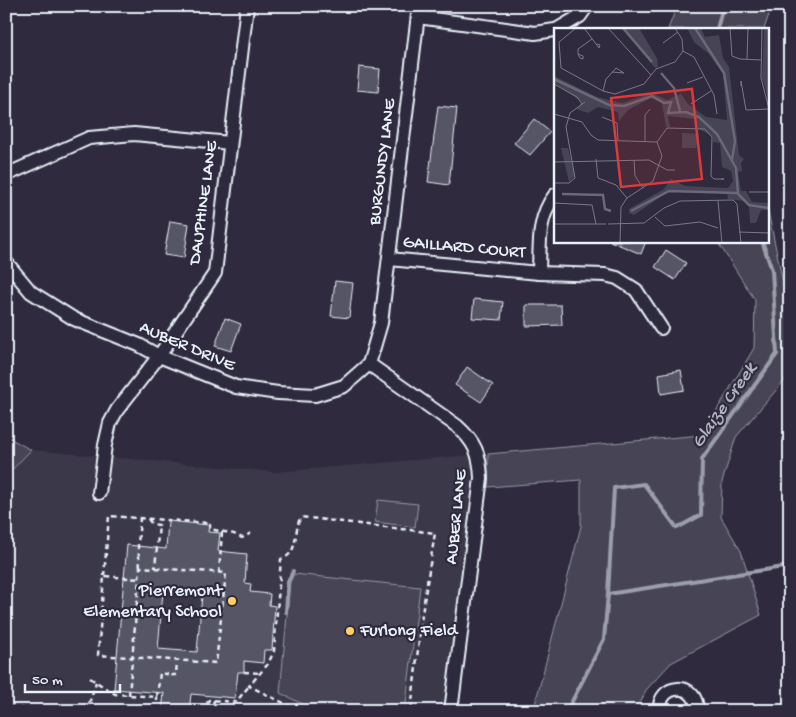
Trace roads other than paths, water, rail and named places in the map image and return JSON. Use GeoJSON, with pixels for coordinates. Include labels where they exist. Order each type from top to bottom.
{"type":"FeatureCollection","features":[{"type":"Feature","properties":{"kind":"street","name":"DAUPHINE LANE"},"geometry":{"type":"LineString","coordinates":[[99,493],[104,445],[110,423],[117,410],[158,356],[214,273],[247,6]]}},
{"type":"Feature","properties":{"kind":"street"},"geometry":{"type":"LineString","coordinates":[[558,28],[580,16],[587,6]]}},
{"type":"Feature","properties":{"kind":"street"},"geometry":{"type":"LineString","coordinates":[[418,12],[535,33],[554,29]]}},
{"type":"Feature","properties":{"kind":"street","name":"BURGUNDY LANE"},"geometry":{"type":"LineString","coordinates":[[369,364],[381,323],[418,12]]}},
{"type":"Feature","properties":{"kind":"street"},"geometry":{"type":"LineString","coordinates":[[6,175],[89,138],[134,134],[230,143]]}},
{"type":"Feature","properties":{"kind":"street"},"geometry":{"type":"LineString","coordinates":[[538,273],[541,220],[545,209],[554,196]]}},
{"type":"Feature","properties":{"kind":"street","name":"GAILLARD COURT"},"geometry":{"type":"LineString","coordinates":[[389,259],[538,273],[605,275],[617,278],[636,290],[660,328]]}},
{"type":"Feature","properties":{"kind":"street","name":"AUBER DRIVE"},"geometry":{"type":"LineString","coordinates":[[6,262],[31,292],[74,319],[139,345],[158,356],[236,386],[278,393],[315,395],[344,386],[369,364]]}},
{"type":"Feature","properties":{"kind":"street","name":"AUBER LANE"},"geometry":{"type":"LineString","coordinates":[[369,364],[457,426],[470,438],[477,450],[481,478],[451,711]]}},
{"type":"Feature","properties":{"kind":"street"},"geometry":{"type":"LineString","coordinates":[[660,711],[661,700],[665,695],[670,691],[684,689],[694,697],[698,711]]}},
{"type":"Feature","properties":{"kind":"waterway","name":"Glaize Creek"},"geometry":{"type":"LineString","coordinates":[[717,28],[723,6]]}},
{"type":"Feature","properties":{"kind":"waterway","name":"Glaize Creek"},"geometry":{"type":"LineString","coordinates":[[567,711],[604,639],[614,488],[644,484],[677,528],[701,515],[702,459],[777,354],[772,270],[762,242]]}},
{"type":"Feature","properties":{"kind":"waterway"},"geometry":{"type":"LineString","coordinates":[[608,594],[790,566]]}},
{"type":"Feature","properties":{"kind":"waterway"},"geometry":{"type":"LineString","coordinates":[[286,612],[288,582],[293,571]]}},
{"type":"Feature","properties":{"kind":"place","name":"Pierremont Elementary School"},"geometry":{"type":"Point","coordinates":[232,601]}},
{"type":"Feature","properties":{"kind":"place","name":"Furlong Field"},"geometry":{"type":"Point","coordinates":[350,631]}}]}
